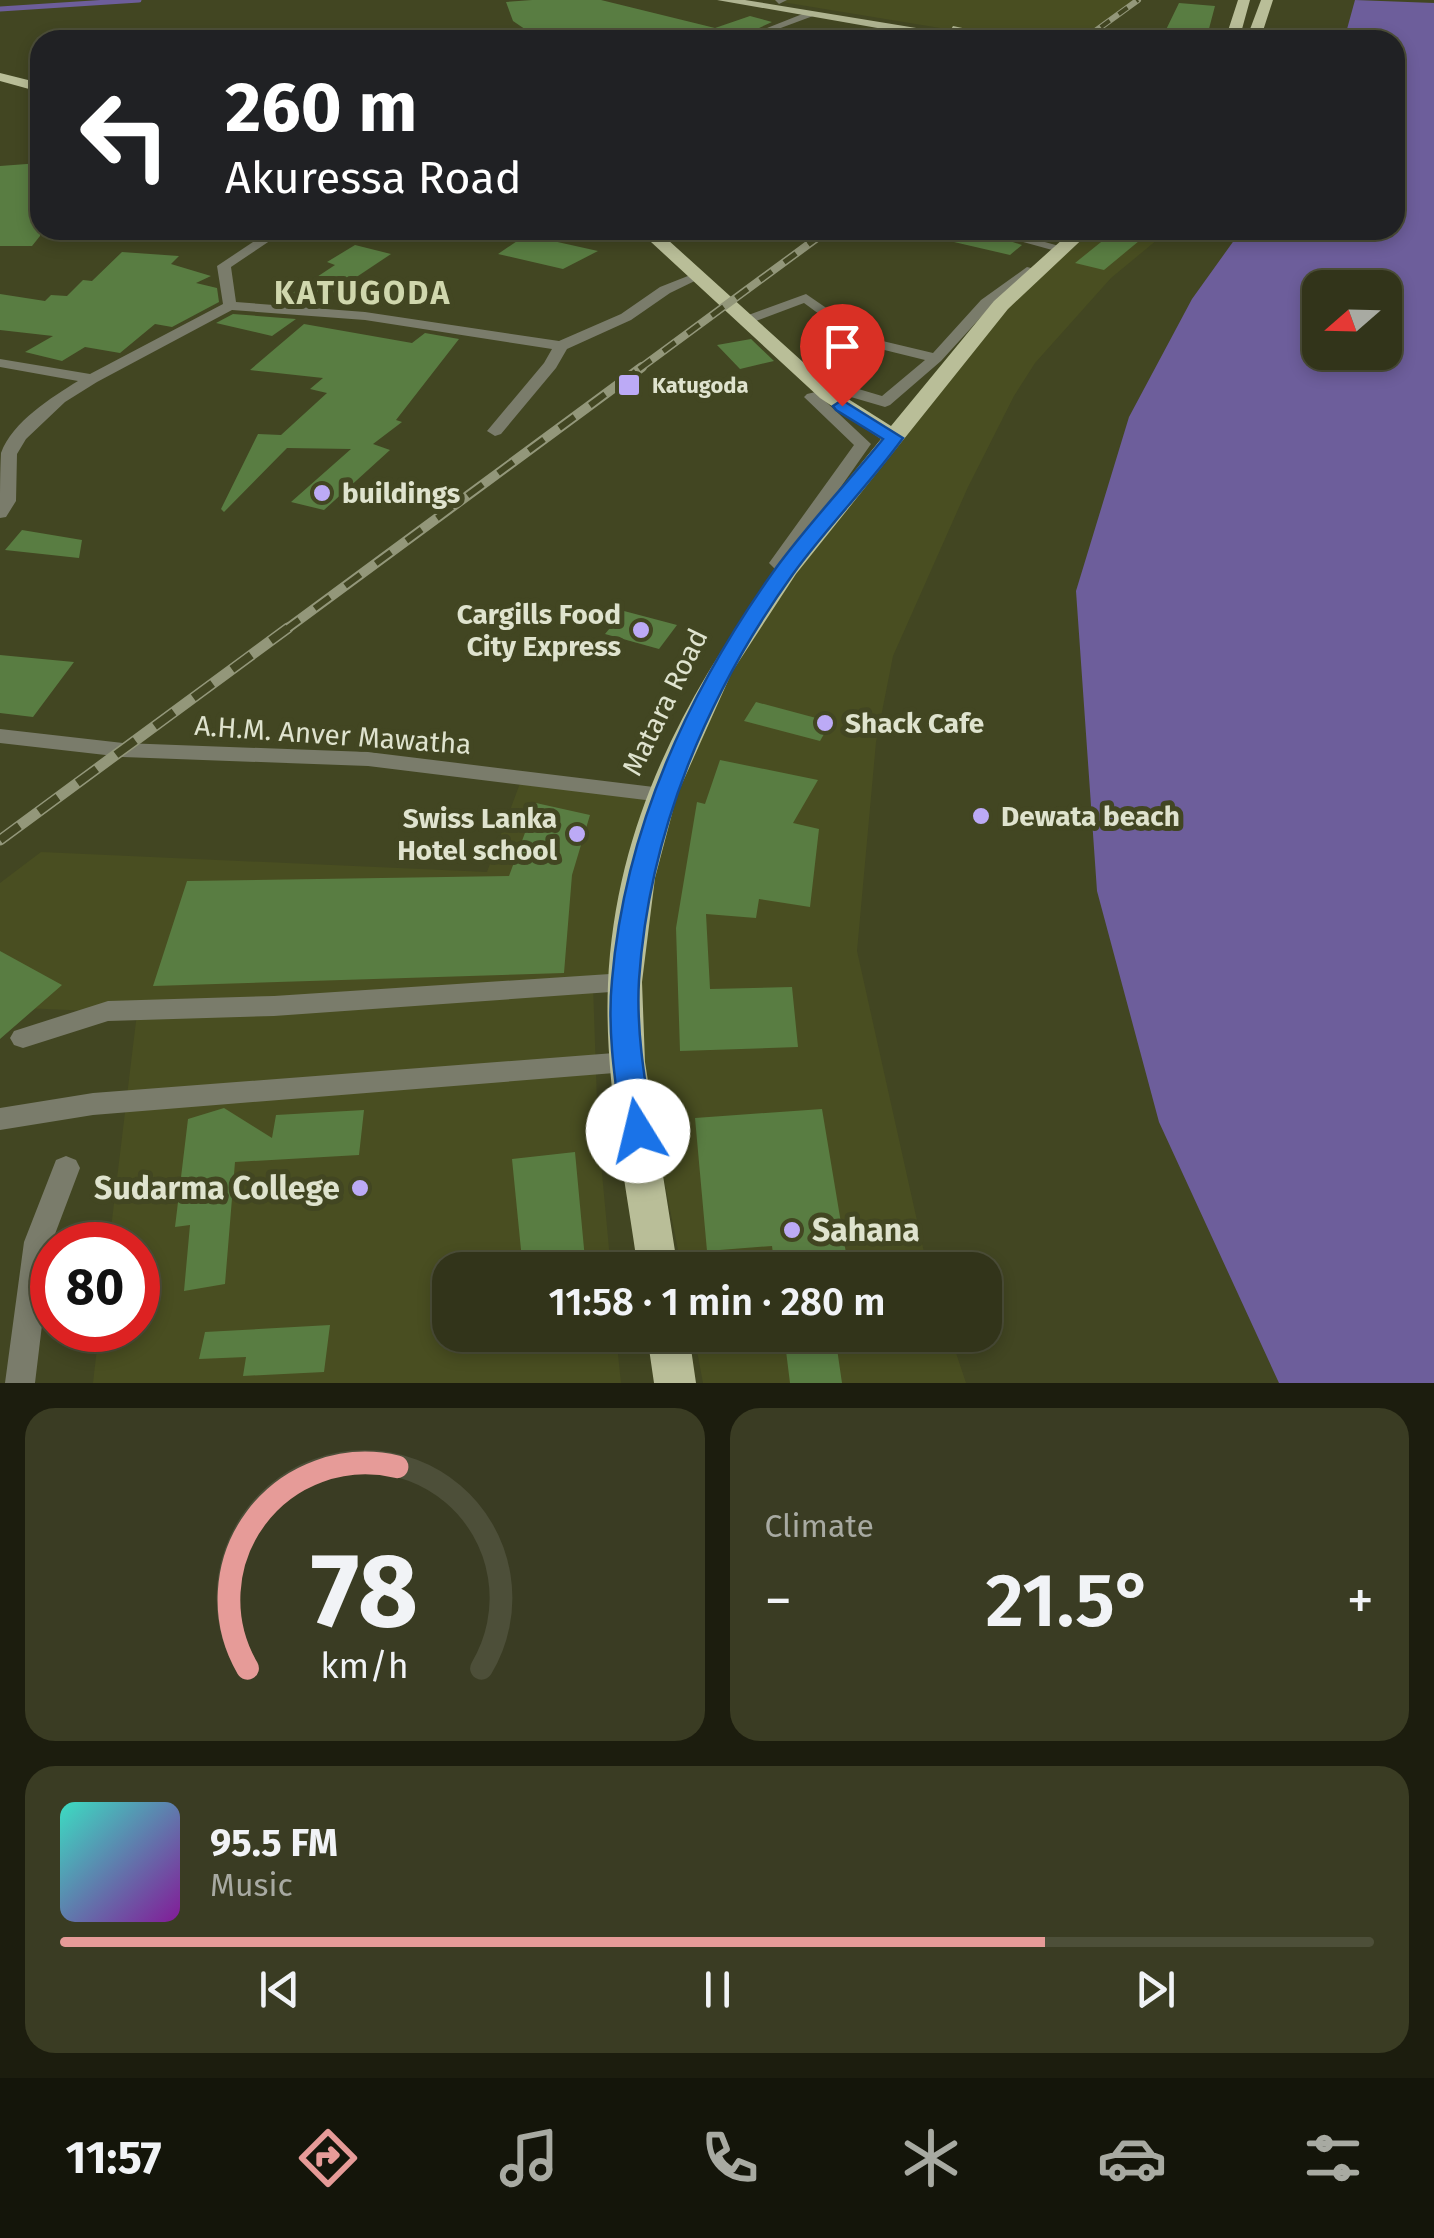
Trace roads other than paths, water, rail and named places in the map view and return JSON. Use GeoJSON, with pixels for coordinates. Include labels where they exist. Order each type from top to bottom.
{"type":"FeatureCollection","features":[{"type":"Feature","properties":{"kind":"highway"},"geometry":{"type":"LineString","coordinates":[[1235,30],[1244,0]]}},
{"type":"Feature","properties":{"kind":"highway"},"geometry":{"type":"LineString","coordinates":[[1256,30],[1267,0]]}},
{"type":"Feature","properties":{"kind":"highway"},"geometry":{"type":"LineString","coordinates":[[0,77],[30,85]]}},
{"type":"Feature","properties":{"kind":"highway"},"geometry":{"type":"LineString","coordinates":[[658,240],[827,394],[894,438]]}},
{"type":"Feature","properties":{"kind":"highway","name":"Matara Road"},"geometry":{"type":"LineString","coordinates":[[655,1252],[627,1062],[625,982],[640,878],[662,795],[718,672],[786,570],[945,370],[1001,306],[1073,240]]}},
{"type":"Feature","properties":{"kind":"highway"},"geometry":{"type":"LineString","coordinates":[[670,1352],[675,1383]]}},
{"type":"Feature","properties":{"kind":"main road"},"geometry":{"type":"LineString","coordinates":[[723,0],[908,30]]}},
{"type":"Feature","properties":{"kind":"main road"},"geometry":{"type":"LineString","coordinates":[[777,0],[954,30]]}},
{"type":"Feature","properties":{"kind":"street"},"geometry":{"type":"LineString","coordinates":[[770,30],[810,14]]}},
{"type":"Feature","properties":{"kind":"street"},"geometry":{"type":"LineString","coordinates":[[230,306],[224,266],[263,240]]}},
{"type":"Feature","properties":{"kind":"street"},"geometry":{"type":"LineString","coordinates":[[786,570],[778,564],[863,444],[812,397],[844,390],[885,402],[936,358],[986,303],[1073,240]]}},
{"type":"Feature","properties":{"kind":"street"},"geometry":{"type":"LineString","coordinates":[[0,512],[7,502],[9,454],[18,436],[60,399],[92,378],[230,306],[365,316],[560,346],[626,317],[665,290],[698,276]]}},
{"type":"Feature","properties":{"kind":"street"},"geometry":{"type":"LineString","coordinates":[[748,320],[806,298],[865,340],[936,358]]}},
{"type":"Feature","properties":{"kind":"street"},"geometry":{"type":"LineString","coordinates":[[495,432],[551,366],[560,346]]}},
{"type":"Feature","properties":{"kind":"street"},"geometry":{"type":"LineString","coordinates":[[0,363],[92,378]]}},
{"type":"Feature","properties":{"kind":"street","name":"A.H.M. Anver Mawatha"},"geometry":{"type":"LineString","coordinates":[[0,736],[123,750],[368,759],[662,795]]}},
{"type":"Feature","properties":{"kind":"street"},"geometry":{"type":"LineString","coordinates":[[24,1038],[108,1011],[274,1006],[625,982]]}},
{"type":"Feature","properties":{"kind":"street"},"geometry":{"type":"LineString","coordinates":[[0,1119],[93,1104],[627,1062]]}},
{"type":"Feature","properties":{"kind":"street"},"geometry":{"type":"LineString","coordinates":[[20,1383],[38,1242],[66,1168]]}},
{"type":"Feature","properties":{"kind":"waterway"},"geometry":{"type":"LineString","coordinates":[[0,9],[139,0]]}},
{"type":"Feature","properties":{"kind":"railway"},"geometry":{"type":"LineString","coordinates":[[1097,30],[1138,0]]}},
{"type":"Feature","properties":{"kind":"railway"},"geometry":{"type":"LineString","coordinates":[[639,369],[814,240]]}},
{"type":"Feature","properties":{"kind":"railway"},"geometry":{"type":"LineString","coordinates":[[284,631],[642,367]]}},
{"type":"Feature","properties":{"kind":"railway"},"geometry":{"type":"LineString","coordinates":[[0,840],[288,628]]}},
{"type":"Feature","properties":{"kind":"place","name":"Katugoda"},"geometry":{"type":"Point","coordinates":[629,385]}},
{"type":"Feature","properties":{"kind":"place","name":"buildings"},"geometry":{"type":"Point","coordinates":[322,493]}},
{"type":"Feature","properties":{"kind":"place","name":"Cargills Food City Express"},"geometry":{"type":"Point","coordinates":[641,630]}},
{"type":"Feature","properties":{"kind":"place","name":"Shack Cafe"},"geometry":{"type":"Point","coordinates":[825,723]}},
{"type":"Feature","properties":{"kind":"place","name":"Dewata beach"},"geometry":{"type":"Point","coordinates":[981,816]}},
{"type":"Feature","properties":{"kind":"place","name":"Swiss Lanka Hotel school"},"geometry":{"type":"Point","coordinates":[577,834]}},
{"type":"Feature","properties":{"kind":"place","name":"Sudarma College"},"geometry":{"type":"Point","coordinates":[360,1188]}},
{"type":"Feature","properties":{"kind":"place","name":"Sahana"},"geometry":{"type":"Point","coordinates":[792,1230]}},
{"type":"Feature","properties":{"kind":"district","name":"KATUGODA"},"geometry":{"type":"Point","coordinates":[363,293]}}]}
